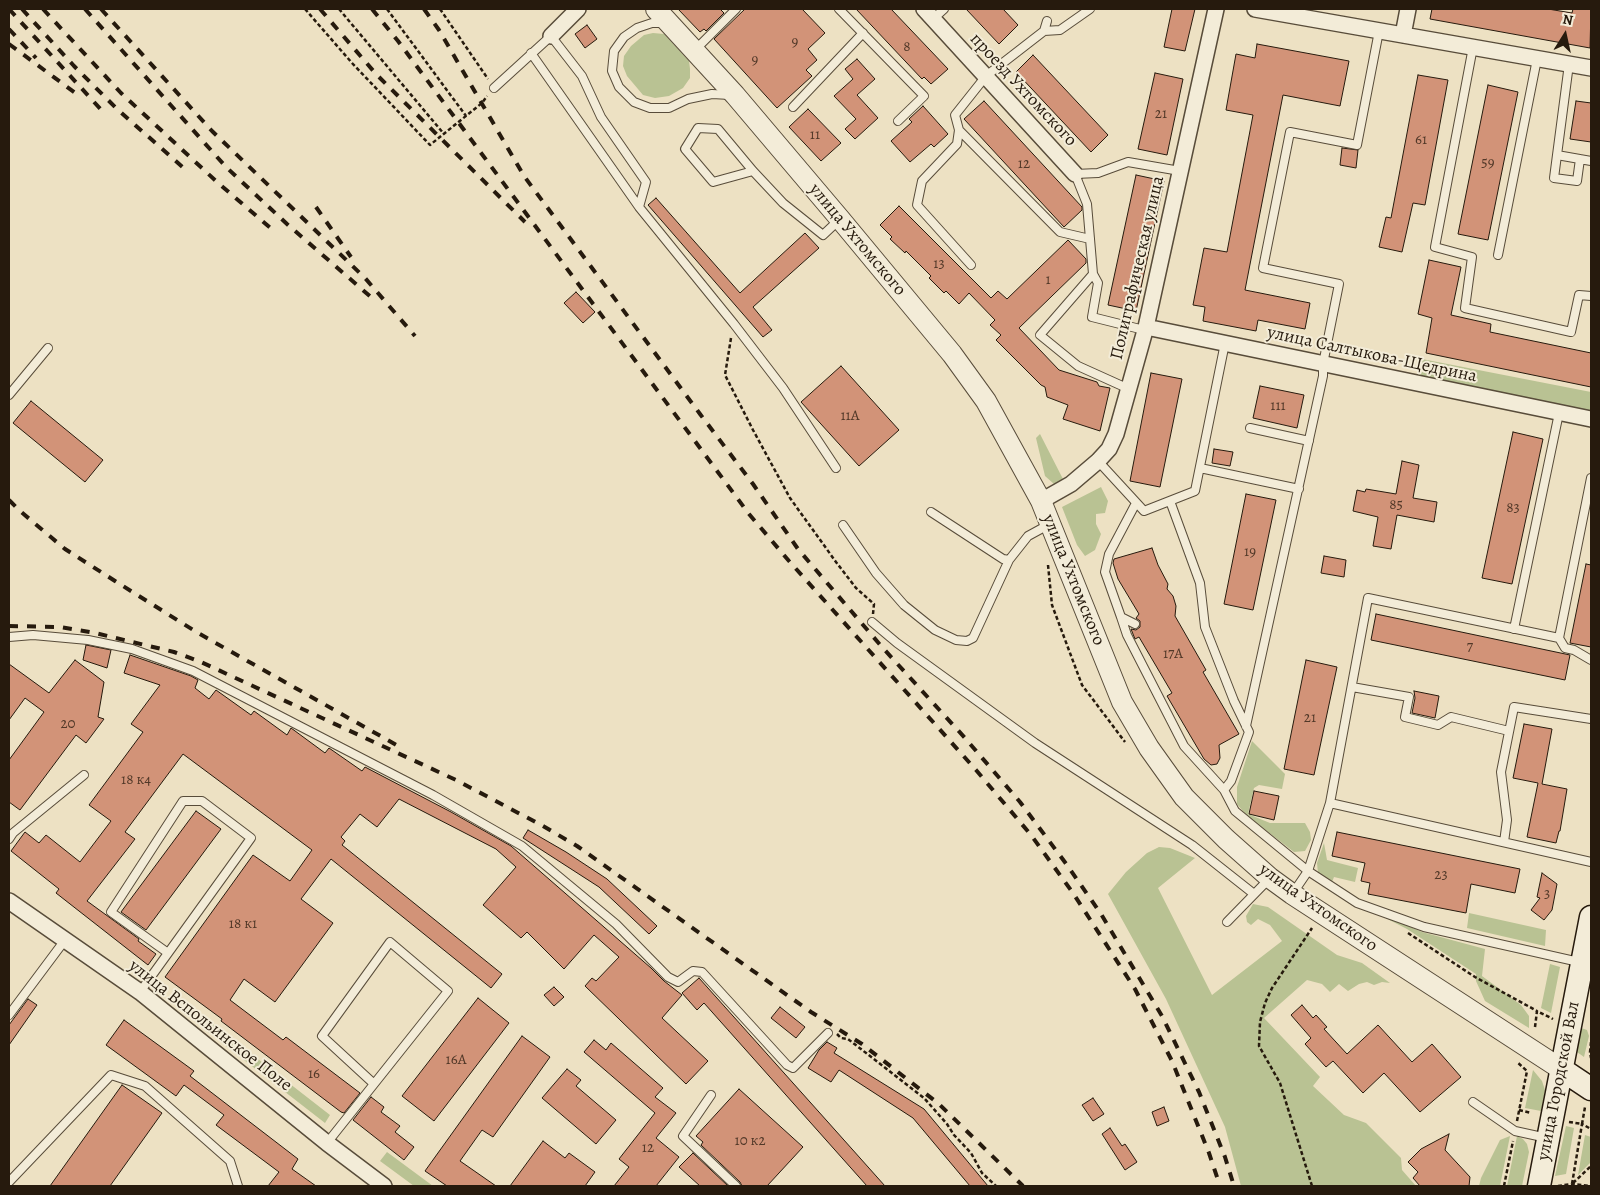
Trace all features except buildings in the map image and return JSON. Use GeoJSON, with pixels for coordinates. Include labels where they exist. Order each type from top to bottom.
{"type":"FeatureCollection","features":[{"type":"Feature","properties":{"kind":"main road","name":"улица Городской Вал"},"geometry":{"type":"LineString","coordinates":[[1539,1186],[1561,1069],[1587,964],[1591,917]]}},
{"type":"Feature","properties":{"kind":"main road"},"geometry":{"type":"LineString","coordinates":[[1561,1069],[1588,1098]]}},
{"type":"Feature","properties":{"kind":"street"},"geometry":{"type":"LineString","coordinates":[[551,36],[578,9]]}},
{"type":"Feature","properties":{"kind":"street","name":"улица Ухтомского"},"geometry":{"type":"LineString","coordinates":[[656,9],[735,95],[840,219],[969,377],[989,408],[1041,501],[1122,702],[1149,748],[1184,797],[1226,839],[1270,878],[1292,894],[1561,1069]]}},
{"type":"Feature","properties":{"kind":"street","name":"Полиграфическая улица"},"geometry":{"type":"LineString","coordinates":[[1041,501],[1071,484],[1098,460],[1109,449],[1116,434],[1145,328],[1216,9]]}},
{"type":"Feature","properties":{"kind":"street"},"geometry":{"type":"LineString","coordinates":[[1255,9],[1591,68]]}},
{"type":"Feature","properties":{"kind":"street"},"geometry":{"type":"LineString","coordinates":[[1403,35],[1408,9]]}},
{"type":"Feature","properties":{"kind":"street","name":"проезд Ухтомского"},"geometry":{"type":"LineString","coordinates":[[934,12],[986,76],[1075,174]]}},
{"type":"Feature","properties":{"kind":"street","name":"улица Салтыкова-Щедрина"},"geometry":{"type":"LineString","coordinates":[[1145,328],[1591,419]]}},
{"type":"Feature","properties":{"kind":"street","name":"улица Вспольинское Поле"},"geometry":{"type":"LineString","coordinates":[[9,901],[140,992],[327,1144],[384,1186]]}},
{"type":"Feature","properties":{"kind":"lane"},"geometry":{"type":"LineString","coordinates":[[695,50],[736,9]]}},
{"type":"Feature","properties":{"kind":"lane"},"geometry":{"type":"LineString","coordinates":[[840,9],[924,96],[898,121]]}},
{"type":"Feature","properties":{"kind":"lane"},"geometry":{"type":"LineString","coordinates":[[970,265],[917,205],[922,181],[957,144],[959,130],[955,115],[986,76],[1044,31],[1060,30],[1090,9]]}},
{"type":"Feature","properties":{"kind":"lane"},"geometry":{"type":"LineString","coordinates":[[1044,31],[1047,21]]}},
{"type":"Feature","properties":{"kind":"lane"},"geometry":{"type":"LineString","coordinates":[[670,24],[652,23],[638,28],[624,38],[614,51],[612,71],[618,87],[634,102],[650,108],[669,108],[688,99],[712,94],[735,95]]}},
{"type":"Feature","properties":{"kind":"lane"},"geometry":{"type":"LineString","coordinates":[[1246,726],[1323,376],[1323,364],[1339,284],[1263,268],[1290,132],[1357,145],[1379,31]]}},
{"type":"Feature","properties":{"kind":"lane"},"geometry":{"type":"LineString","coordinates":[[793,107],[863,33]]}},
{"type":"Feature","properties":{"kind":"lane"},"geometry":{"type":"LineString","coordinates":[[494,88],[551,36],[582,76],[601,117],[646,182],[639,207]]}},
{"type":"Feature","properties":{"kind":"lane"},"geometry":{"type":"LineString","coordinates":[[1473,47],[1435,247],[1472,257],[1464,308],[1571,332],[1579,295],[1591,296]]}},
{"type":"Feature","properties":{"kind":"lane"},"geometry":{"type":"LineString","coordinates":[[531,53],[639,207],[734,324],[783,388],[836,468]]}},
{"type":"Feature","properties":{"kind":"lane"},"geometry":{"type":"LineString","coordinates":[[1498,255],[1538,59]]}},
{"type":"Feature","properties":{"kind":"lane"},"geometry":{"type":"LineString","coordinates":[[1569,64],[1554,178],[1577,181],[1580,159]]}},
{"type":"Feature","properties":{"kind":"lane"},"geometry":{"type":"LineString","coordinates":[[753,171],[713,182],[685,149],[698,128],[718,129],[783,203],[823,235],[840,219]]}},
{"type":"Feature","properties":{"kind":"lane"},"geometry":{"type":"LineString","coordinates":[[959,130],[1060,232],[1090,239]]}},
{"type":"Feature","properties":{"kind":"lane"},"geometry":{"type":"LineString","coordinates":[[1557,155],[1591,161]]}},
{"type":"Feature","properties":{"kind":"lane"},"geometry":{"type":"LineString","coordinates":[[1145,328],[1092,317],[1098,283],[1092,274],[1087,204],[1075,174],[1098,173],[1128,162],[1180,171]]}},
{"type":"Feature","properties":{"kind":"lane"},"geometry":{"type":"LineString","coordinates":[[1092,274],[1040,335],[1078,366],[1129,389]]}},
{"type":"Feature","properties":{"kind":"lane"},"geometry":{"type":"LineString","coordinates":[[1098,460],[1144,511],[1195,491],[1225,343]]}},
{"type":"Feature","properties":{"kind":"lane"},"geometry":{"type":"LineString","coordinates":[[9,395],[48,348]]}},
{"type":"Feature","properties":{"kind":"lane"},"geometry":{"type":"LineString","coordinates":[[1514,629],[1559,413]]}},
{"type":"Feature","properties":{"kind":"lane"},"geometry":{"type":"LineString","coordinates":[[1250,428],[1309,441]]}},
{"type":"Feature","properties":{"kind":"lane"},"geometry":{"type":"LineString","coordinates":[[1200,468],[1299,489]]}},
{"type":"Feature","properties":{"kind":"lane"},"geometry":{"type":"LineString","coordinates":[[1558,638],[1591,478]]}},
{"type":"Feature","properties":{"kind":"lane"},"geometry":{"type":"LineString","coordinates":[[1170,501],[1200,583],[1205,627],[1234,701],[1249,732],[1231,781],[1224,790]]}},
{"type":"Feature","properties":{"kind":"lane"},"geometry":{"type":"LineString","coordinates":[[1136,503],[1109,554],[1105,572],[1127,635],[1184,746],[1224,790],[1235,811],[1308,871],[1357,903],[1424,927],[1587,964]]}},
{"type":"Feature","properties":{"kind":"lane"},"geometry":{"type":"LineString","coordinates":[[931,512],[1003,559],[1009,560]]}},
{"type":"Feature","properties":{"kind":"lane"},"geometry":{"type":"LineString","coordinates":[[843,525],[876,574],[904,605],[934,630],[956,640],[967,641],[973,638],[1009,560],[1028,536],[1051,524]]}},
{"type":"Feature","properties":{"kind":"lane"},"geometry":{"type":"LineString","coordinates":[[1292,894],[1308,871],[1330,803],[1368,598],[1558,638],[1566,648],[1574,650],[1591,660]]}},
{"type":"Feature","properties":{"kind":"lane"},"geometry":{"type":"LineString","coordinates":[[1120,618],[1135,624]]}},
{"type":"Feature","properties":{"kind":"lane"},"geometry":{"type":"LineString","coordinates":[[872,622],[897,643],[1035,743],[1192,845],[1254,894]]}},
{"type":"Feature","properties":{"kind":"lane"},"geometry":{"type":"LineString","coordinates":[[9,637],[32,635],[88,640],[132,649],[193,670],[433,795],[522,846],[604,914],[668,977],[678,982],[693,971],[702,972],[787,1065],[793,1068],[828,1033]]}},
{"type":"Feature","properties":{"kind":"lane"},"geometry":{"type":"LineString","coordinates":[[1352,686],[1409,697],[1405,717],[1438,725],[1451,717],[1509,731]]}},
{"type":"Feature","properties":{"kind":"lane"},"geometry":{"type":"LineString","coordinates":[[1504,842],[1508,820],[1501,772],[1514,707],[1591,719]]}},
{"type":"Feature","properties":{"kind":"lane"},"geometry":{"type":"LineString","coordinates":[[9,839],[13,833],[84,775]]}},
{"type":"Feature","properties":{"kind":"lane"},"geometry":{"type":"LineString","coordinates":[[140,992],[251,838],[202,801],[183,802],[111,912],[168,953]]}},
{"type":"Feature","properties":{"kind":"lane"},"geometry":{"type":"LineString","coordinates":[[1330,803],[1591,862]]}},
{"type":"Feature","properties":{"kind":"lane"},"geometry":{"type":"LineString","coordinates":[[1227,922],[1270,878]]}},
{"type":"Feature","properties":{"kind":"lane"},"geometry":{"type":"LineString","coordinates":[[9,1015],[65,940]]}},
{"type":"Feature","properties":{"kind":"lane"},"geometry":{"type":"LineString","coordinates":[[327,1144],[373,1083],[448,992],[390,942],[322,1036],[373,1083]]}},
{"type":"Feature","properties":{"kind":"lane"},"geometry":{"type":"LineString","coordinates":[[9,1182],[111,1075],[145,1086],[152,1092],[230,1161],[238,1186]]}},
{"type":"Feature","properties":{"kind":"lane"},"geometry":{"type":"LineString","coordinates":[[711,1095],[683,1136],[736,1186]]}},
{"type":"Feature","properties":{"kind":"lane"},"geometry":{"type":"LineString","coordinates":[[1473,1102],[1515,1132],[1549,1138]]}},
{"type":"Feature","properties":{"kind":"path"},"geometry":{"type":"LineString","coordinates":[[305,9],[430,145],[482,103],[494,88],[440,9]]}},
{"type":"Feature","properties":{"kind":"path"},"geometry":{"type":"LineString","coordinates":[[339,9],[444,134]]}},
{"type":"Feature","properties":{"kind":"path"},"geometry":{"type":"LineString","coordinates":[[386,9],[466,116]]}},
{"type":"Feature","properties":{"kind":"path"},"geometry":{"type":"LineString","coordinates":[[734,324],[725,375],[790,498],[856,588],[874,604],[872,622]]}},
{"type":"Feature","properties":{"kind":"path"},"geometry":{"type":"LineString","coordinates":[[1312,1186],[1280,1083],[1259,1046],[1260,1022],[1265,1003],[1272,988],[1322,913]]}},
{"type":"Feature","properties":{"kind":"path"},"geometry":{"type":"LineString","coordinates":[[1404,931],[1475,977],[1552,1019]]}},
{"type":"Feature","properties":{"kind":"path"},"geometry":{"type":"LineString","coordinates":[[1535,1027],[1537,1011]]}},
{"type":"Feature","properties":{"kind":"path"},"geometry":{"type":"LineString","coordinates":[[828,1033],[834,1031],[841,1038],[848,1039],[924,1098],[954,1135],[971,1152],[982,1173],[996,1186]]}},
{"type":"Feature","properties":{"kind":"path"},"geometry":{"type":"LineString","coordinates":[[1591,1042],[1591,1058]]}},
{"type":"Feature","properties":{"kind":"path"},"geometry":{"type":"LineString","coordinates":[[1572,1184],[1588,1098]]}},
{"type":"Feature","properties":{"kind":"path"},"geometry":{"type":"LineString","coordinates":[[1519,1110],[1531,1113]]}},
{"type":"Feature","properties":{"kind":"path"},"geometry":{"type":"LineString","coordinates":[[1566,1122],[1582,1124],[1591,1129]]}},
{"type":"Feature","properties":{"kind":"path"},"geometry":{"type":"LineString","coordinates":[[1572,1184],[1591,1166]]}},
{"type":"Feature","properties":{"kind":"path"},"geometry":{"type":"LineString","coordinates":[[1558,1186],[1572,1184],[1591,1186]]}},
{"type":"Feature","properties":{"kind":"green space"},"geometry":{"type":"Polygon","coordinates":[[[653,33],[664,34],[689,61],[690,69],[690,78],[683,88],[669,96],[655,98],[643,95],[627,76],[623,66],[624,56],[631,46],[644,35],[653,33]]]}},
{"type":"Feature","properties":{"kind":"green space"},"geometry":{"type":"Polygon","coordinates":[[[1422,359],[1591,392],[1591,411],[1418,378],[1422,359]]]}},
{"type":"Feature","properties":{"kind":"green space"},"geometry":{"type":"Polygon","coordinates":[[[1040,434],[1065,483],[1054,484],[1045,476],[1036,438],[1040,434]]]}},
{"type":"Feature","properties":{"kind":"green space"},"geometry":{"type":"Polygon","coordinates":[[[1101,487],[1108,501],[1105,513],[1096,514],[1096,524],[1101,534],[1095,550],[1085,556],[1077,545],[1062,507],[1101,487]]]}},
{"type":"Feature","properties":{"kind":"green space"},"geometry":{"type":"Polygon","coordinates":[[[1252,741],[1285,774],[1282,789],[1259,785],[1254,788],[1248,814],[1270,823],[1305,823],[1310,832],[1311,840],[1305,851],[1294,852],[1246,815],[1237,804],[1237,787],[1252,741]]]}},
{"type":"Feature","properties":{"kind":"green space"},"geometry":{"type":"Polygon","coordinates":[[[1324,843],[1327,860],[1358,868],[1355,882],[1334,877],[1332,882],[1318,873],[1317,863],[1324,843]]]}},
{"type":"Feature","properties":{"kind":"green space"},"geometry":{"type":"Polygon","coordinates":[[[1159,847],[1170,848],[1195,858],[1158,888],[1212,995],[1282,941],[1270,925],[1258,919],[1251,925],[1247,922],[1246,916],[1253,904],[1268,907],[1337,955],[1362,963],[1390,983],[1382,982],[1374,985],[1367,982],[1359,984],[1348,991],[1339,984],[1330,992],[1322,984],[1307,980],[1264,1018],[1320,1077],[1313,1086],[1344,1115],[1366,1123],[1401,1158],[1402,1170],[1416,1186],[1241,1186],[1225,1127],[1166,999],[1108,894],[1126,872],[1147,853],[1159,847]]]}},
{"type":"Feature","properties":{"kind":"green space"},"geometry":{"type":"Polygon","coordinates":[[[1364,907],[1422,932],[1485,949],[1482,976],[1521,1005],[1529,1016],[1529,1028],[1485,1001],[1476,981],[1476,974],[1407,929],[1364,907]]]}},
{"type":"Feature","properties":{"kind":"green space"},"geometry":{"type":"Polygon","coordinates":[[[1469,913],[1546,930],[1545,946],[1467,928],[1469,913]]]}},
{"type":"Feature","properties":{"kind":"green space"},"geometry":{"type":"Polygon","coordinates":[[[1550,964],[1560,967],[1551,1013],[1541,1008],[1550,964]]]}},
{"type":"Feature","properties":{"kind":"green space"},"geometry":{"type":"Polygon","coordinates":[[[213,1024],[330,1115],[325,1123],[208,1032],[213,1024]]]}},
{"type":"Feature","properties":{"kind":"green space"},"geometry":{"type":"Polygon","coordinates":[[[1581,1028],[1587,1030],[1589,1036],[1584,1057],[1577,1052],[1581,1028]]]}},
{"type":"Feature","properties":{"kind":"green space"},"geometry":{"type":"Polygon","coordinates":[[[1533,1070],[1542,1081],[1545,1090],[1541,1111],[1525,1108],[1533,1070]]]}},
{"type":"Feature","properties":{"kind":"green space"},"geometry":{"type":"Polygon","coordinates":[[[1566,1126],[1574,1128],[1566,1174],[1555,1176],[1566,1126]]]}},
{"type":"Feature","properties":{"kind":"green space"},"geometry":{"type":"Polygon","coordinates":[[[1585,1135],[1591,1137],[1591,1162],[1578,1175],[1585,1135]]]}},
{"type":"Feature","properties":{"kind":"green space"},"geometry":{"type":"Polygon","coordinates":[[[1510,1136],[1500,1186],[1479,1186],[1481,1178],[1500,1140],[1510,1136]]]}},
{"type":"Feature","properties":{"kind":"green space"},"geometry":{"type":"Polygon","coordinates":[[[1517,1136],[1527,1144],[1529,1152],[1522,1186],[1507,1186],[1517,1136]]]}},
{"type":"Feature","properties":{"kind":"green space"},"geometry":{"type":"Polygon","coordinates":[[[387,1152],[433,1186],[414,1186],[380,1161],[387,1152]]]}},
{"type":"Feature","properties":{"kind":"railway"},"geometry":{"type":"LineString","coordinates":[[9,9],[105,114]]}},
{"type":"Feature","properties":{"kind":"railway"},"geometry":{"type":"LineString","coordinates":[[22,9],[74,66],[117,109],[186,170]]}},
{"type":"Feature","properties":{"kind":"railway"},"geometry":{"type":"LineString","coordinates":[[43,9],[121,93],[217,182],[274,231]]}},
{"type":"Feature","properties":{"kind":"railway"},"geometry":{"type":"LineString","coordinates":[[85,9],[226,167],[287,224],[372,298]]}},
{"type":"Feature","properties":{"kind":"railway"},"geometry":{"type":"LineString","coordinates":[[101,9],[212,131],[365,278],[415,336]]}},
{"type":"Feature","properties":{"kind":"railway"},"geometry":{"type":"LineString","coordinates":[[320,9],[376,74],[525,222]]}},
{"type":"Feature","properties":{"kind":"railway"},"geometry":{"type":"LineString","coordinates":[[372,9],[398,41],[749,514],[976,770],[1031,835],[1073,893],[1135,989],[1172,1061],[1209,1153],[1220,1186]]}},
{"type":"Feature","properties":{"kind":"railway"},"geometry":{"type":"LineString","coordinates":[[424,9],[439,30],[524,176],[753,484],[798,549],[1020,802],[1101,914],[1162,1016],[1199,1092],[1225,1157],[1234,1186]]}},
{"type":"Feature","properties":{"kind":"railway"},"geometry":{"type":"LineString","coordinates":[[9,29],[36,58]]}},
{"type":"Feature","properties":{"kind":"railway"},"geometry":{"type":"LineString","coordinates":[[9,44],[78,95]]}},
{"type":"Feature","properties":{"kind":"railway"},"geometry":{"type":"LineString","coordinates":[[316,207],[351,257]]}},
{"type":"Feature","properties":{"kind":"railway"},"geometry":{"type":"LineString","coordinates":[[9,500],[65,549],[115,581],[198,633],[400,747]]}},
{"type":"Feature","properties":{"kind":"railway"},"geometry":{"type":"LineString","coordinates":[[9,626],[60,627],[95,633],[174,652],[201,662],[456,780],[543,826],[577,846],[811,1012],[862,1044],[939,1104],[1023,1186]]}}]}
